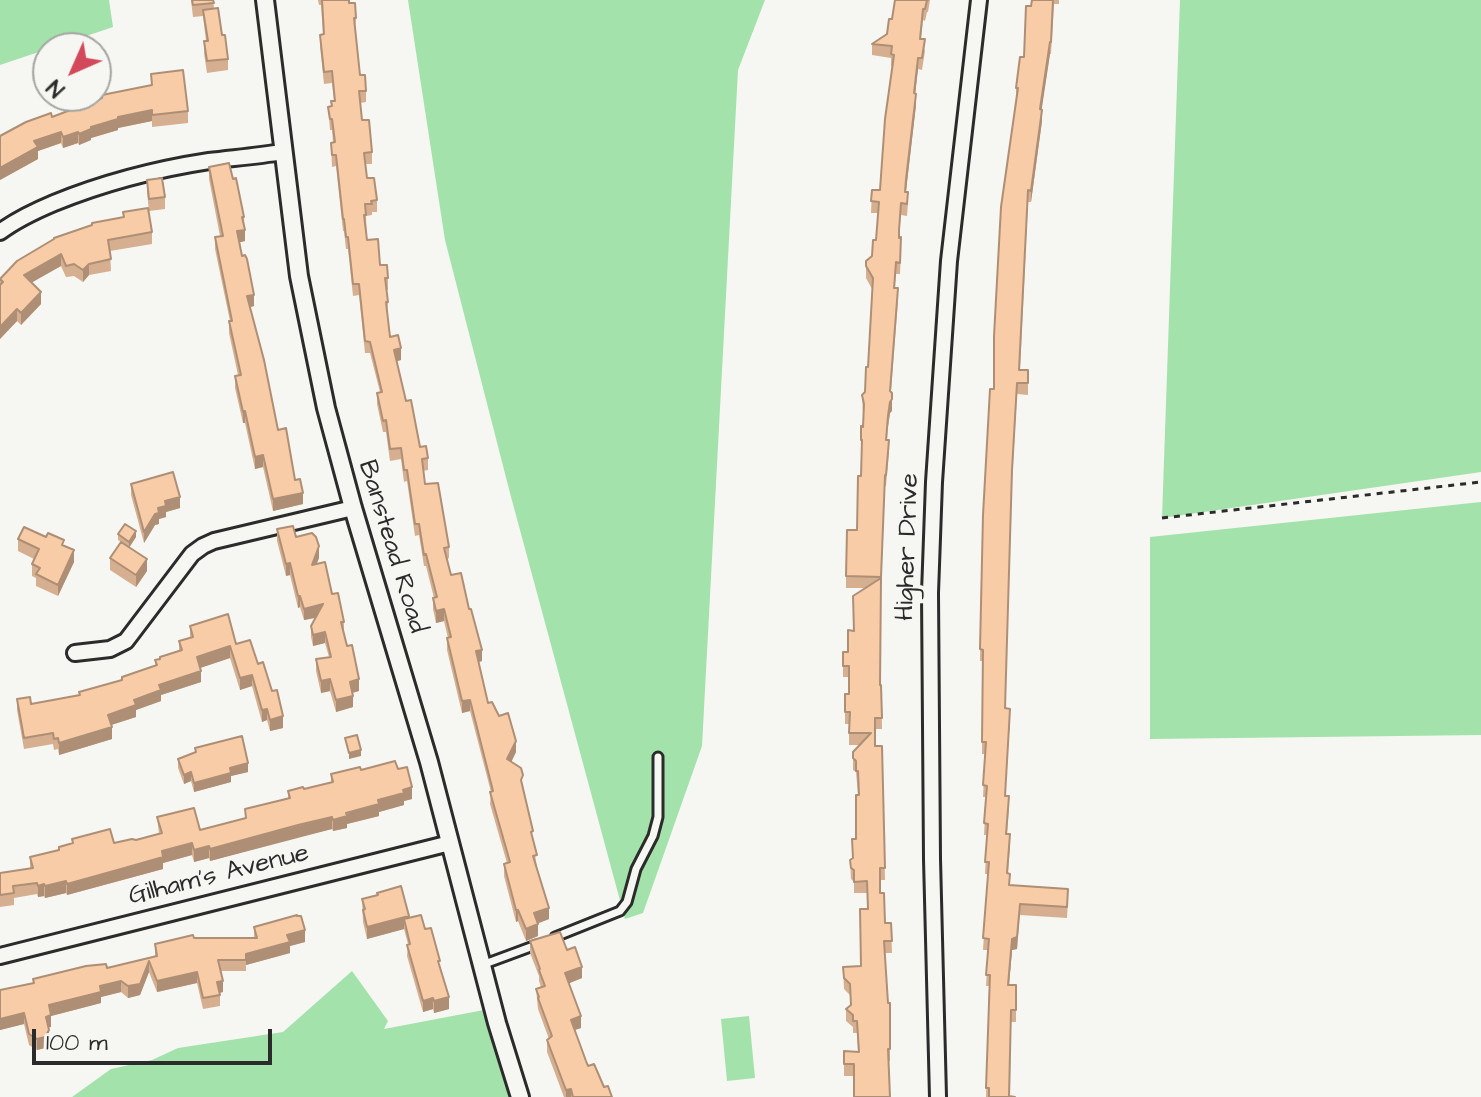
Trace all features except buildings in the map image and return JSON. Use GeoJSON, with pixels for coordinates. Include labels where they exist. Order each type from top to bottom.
{"type":"FeatureCollection","features":[{"type":"Feature","properties":{"kind":"street","name":"Banstead Road"},"geometry":{"type":"LineString","coordinates":[[265,0],[299,276],[326,408],[429,762],[497,1023],[520,1097]]}},
{"type":"Feature","properties":{"kind":"street","name":"Higher Drive"},"geometry":{"type":"LineString","coordinates":[[938,1097],[930,593],[949,261],[979,0]]}},
{"type":"Feature","properties":{"kind":"street"},"geometry":{"type":"LineString","coordinates":[[0,232],[36,211],[70,197],[144,174],[282,152]]}},
{"type":"Feature","properties":{"kind":"street"},"geometry":{"type":"LineString","coordinates":[[75,653],[110,649],[126,641],[192,554],[203,546],[353,508]]}},
{"type":"Feature","properties":{"kind":"street","name":"Gilham's Avenue"},"geometry":{"type":"LineString","coordinates":[[0,956],[450,843]]}},
{"type":"Feature","properties":{"kind":"lane"},"geometry":{"type":"LineString","coordinates":[[482,965],[620,911],[627,902],[636,869],[653,836],[658,817],[658,757]]}},
{"type":"Feature","properties":{"kind":"path"},"geometry":{"type":"LineString","coordinates":[[1162,518],[1481,482]]}},
{"type":"Feature","properties":{"kind":"green space"},"geometry":{"type":"Polygon","coordinates":[[[0,0],[109,0],[113,27],[98,32],[32,32],[32,54],[0,65],[0,0]]]}},
{"type":"Feature","properties":{"kind":"green space"},"geometry":{"type":"Polygon","coordinates":[[[408,0],[765,0],[738,70],[702,746],[643,913],[625,919],[445,240],[408,0]]]}},
{"type":"Feature","properties":{"kind":"green space"},"geometry":{"type":"Polygon","coordinates":[[[1180,0],[1481,0],[1481,472],[1162,518],[1180,0]]]}},
{"type":"Feature","properties":{"kind":"green space"},"geometry":{"type":"Polygon","coordinates":[[[1481,502],[1481,735],[1150,739],[1150,537],[1481,502]]]}},
{"type":"Feature","properties":{"kind":"green space"},"geometry":{"type":"Polygon","coordinates":[[[352,971],[388,1021],[384,1029],[484,1010],[509,1097],[72,1097],[111,1069],[152,1060],[178,1048],[283,1032],[352,971]]]}},
{"type":"Feature","properties":{"kind":"green space"},"geometry":{"type":"Polygon","coordinates":[[[749,1016],[755,1078],[727,1081],[721,1019],[749,1016]]]}}]}
